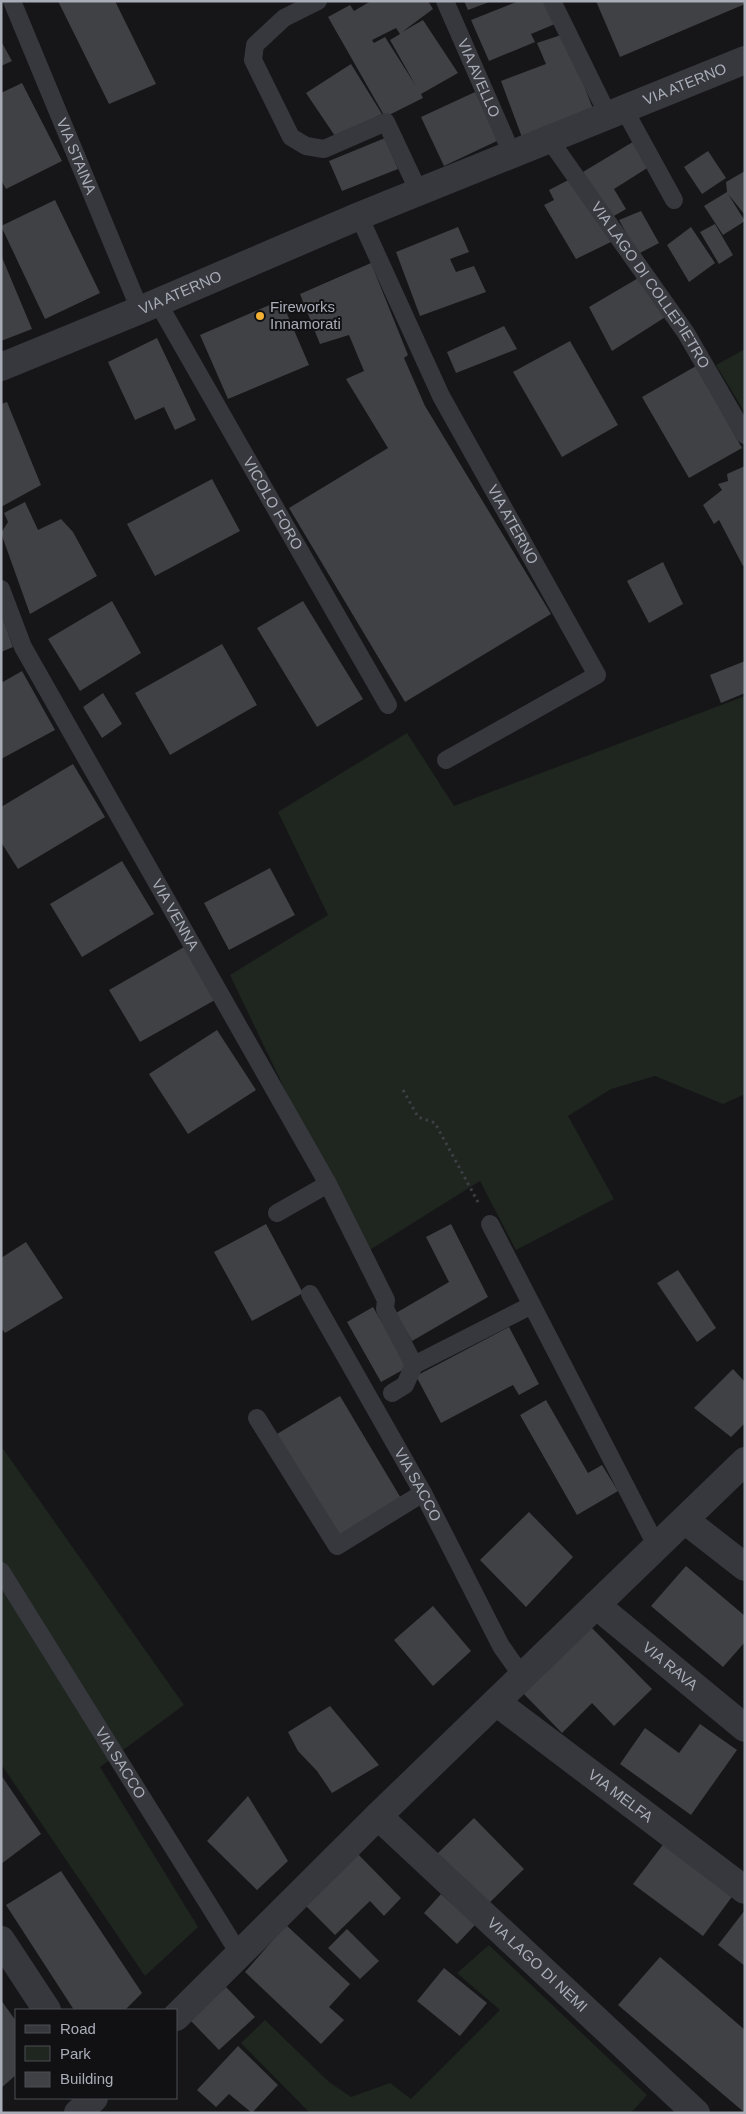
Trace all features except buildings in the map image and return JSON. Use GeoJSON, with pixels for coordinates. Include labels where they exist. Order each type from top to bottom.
{"type":"FeatureCollection","features":[{"type":"Feature","properties":{"kind":"street","name":"VIA ATERNO"},"geometry":{"type":"LineString","coordinates":[[1,367],[149,307],[359,216],[745,60]]}},
{"type":"Feature","properties":{"kind":"street"},"geometry":{"type":"LineString","coordinates":[[178,2015],[378,1816],[745,1461]]}},
{"type":"Feature","properties":{"kind":"street"},"geometry":{"type":"LineString","coordinates":[[686,1520],[745,1567]]}},
{"type":"Feature","properties":{"kind":"street","name":"VIA RAVA"},"geometry":{"type":"LineString","coordinates":[[596,1605],[745,1728]]}},
{"type":"Feature","properties":{"kind":"street","name":"VIA MELFA"},"geometry":{"type":"LineString","coordinates":[[496,1702],[745,1890]]}},
{"type":"Feature","properties":{"kind":"street","name":"VIA LAGO DI NEMI"},"geometry":{"type":"LineString","coordinates":[[378,1816],[696,2113]]}},
{"type":"Feature","properties":{"kind":"street"},"geometry":{"type":"LineString","coordinates":[[1,1940],[46,2009]]}},
{"type":"Feature","properties":{"kind":"street"},"geometry":{"type":"LineString","coordinates":[[78,2113],[93,2099]]}},
{"type":"Feature","properties":{"kind":"lane","name":"VIA STAINA"},"geometry":{"type":"LineString","coordinates":[[12,1],[149,307]]}},
{"type":"Feature","properties":{"kind":"lane"},"geometry":{"type":"LineString","coordinates":[[318,1],[284,18],[255,45],[253,60],[291,137],[306,146],[324,149],[386,122],[419,192]]}},
{"type":"Feature","properties":{"kind":"lane","name":"VIA AVELLO"},"geometry":{"type":"LineString","coordinates":[[445,1],[512,154]]}},
{"type":"Feature","properties":{"kind":"lane"},"geometry":{"type":"LineString","coordinates":[[552,1],[616,112]]}},
{"type":"Feature","properties":{"kind":"lane","name":"VIA ATERNO"},"geometry":{"type":"LineString","coordinates":[[616,112],[674,200]]}},
{"type":"Feature","properties":{"kind":"lane","name":"VIA LAGO DI COLLEPIETRO"},"geometry":{"type":"LineString","coordinates":[[549,139],[686,333],[745,435]]}},
{"type":"Feature","properties":{"kind":"lane","name":"VIA ATERNO"},"geometry":{"type":"LineString","coordinates":[[359,216],[441,396],[597,675],[446,760]]}},
{"type":"Feature","properties":{"kind":"lane","name":"VICOLO FORO"},"geometry":{"type":"LineString","coordinates":[[149,307],[388,705]]}},
{"type":"Feature","properties":{"kind":"lane","name":"VIA VENNA"},"geometry":{"type":"LineString","coordinates":[[1,589],[23,647],[328,1184],[386,1300],[385,1309],[414,1365]]}},
{"type":"Feature","properties":{"kind":"lane"},"geometry":{"type":"LineString","coordinates":[[277,1214],[328,1184]]}},
{"type":"Feature","properties":{"kind":"lane"},"geometry":{"type":"LineString","coordinates":[[490,1224],[656,1547]]}},
{"type":"Feature","properties":{"kind":"lane","name":"VIA SACCO"},"geometry":{"type":"LineString","coordinates":[[310,1294],[423,1493],[501,1646],[522,1676]]}},
{"type":"Feature","properties":{"kind":"lane"},"geometry":{"type":"LineString","coordinates":[[392,1393],[405,1385],[414,1365],[532,1305]]}},
{"type":"Feature","properties":{"kind":"lane"},"geometry":{"type":"LineString","coordinates":[[257,1418],[337,1546],[423,1493]]}},
{"type":"Feature","properties":{"kind":"lane","name":"VIA SACCO"},"geometry":{"type":"LineString","coordinates":[[1,1570],[240,1955]]}},
{"type":"Feature","properties":{"kind":"path"},"geometry":{"type":"LineString","coordinates":[[403,1090],[418,1117],[434,1123],[490,1224]]}},
{"type":"Feature","properties":{"kind":"green space"},"geometry":{"type":"Polygon","coordinates":[[[745,349],[745,413],[716,365],[745,349]]]}},
{"type":"Feature","properties":{"kind":"green space"},"geometry":{"type":"Polygon","coordinates":[[[745,696],[745,1094],[723,1104],[655,1076],[611,1089],[568,1116],[614,1199],[516,1250],[480,1181],[368,1251],[311,1144],[230,975],[328,915],[278,812],[407,733],[454,806],[745,696]]]}},
{"type":"Feature","properties":{"kind":"green space"},"geometry":{"type":"Polygon","coordinates":[[[1,1446],[184,1705],[100,1767],[198,1927],[145,1976],[1,1764],[1,1446]]]}},
{"type":"Feature","properties":{"kind":"green space"},"geometry":{"type":"Polygon","coordinates":[[[489,1945],[647,2095],[631,2113],[310,2113],[241,2043],[265,2020],[329,2082],[351,2097],[390,2083],[411,2099],[500,2010],[457,1973],[489,1945]]]}},
{"type":"Feature","properties":{"kind":"place","name":"Fireworks Innamorati"},"geometry":{"type":"Point","coordinates":[260,316]}}]}
